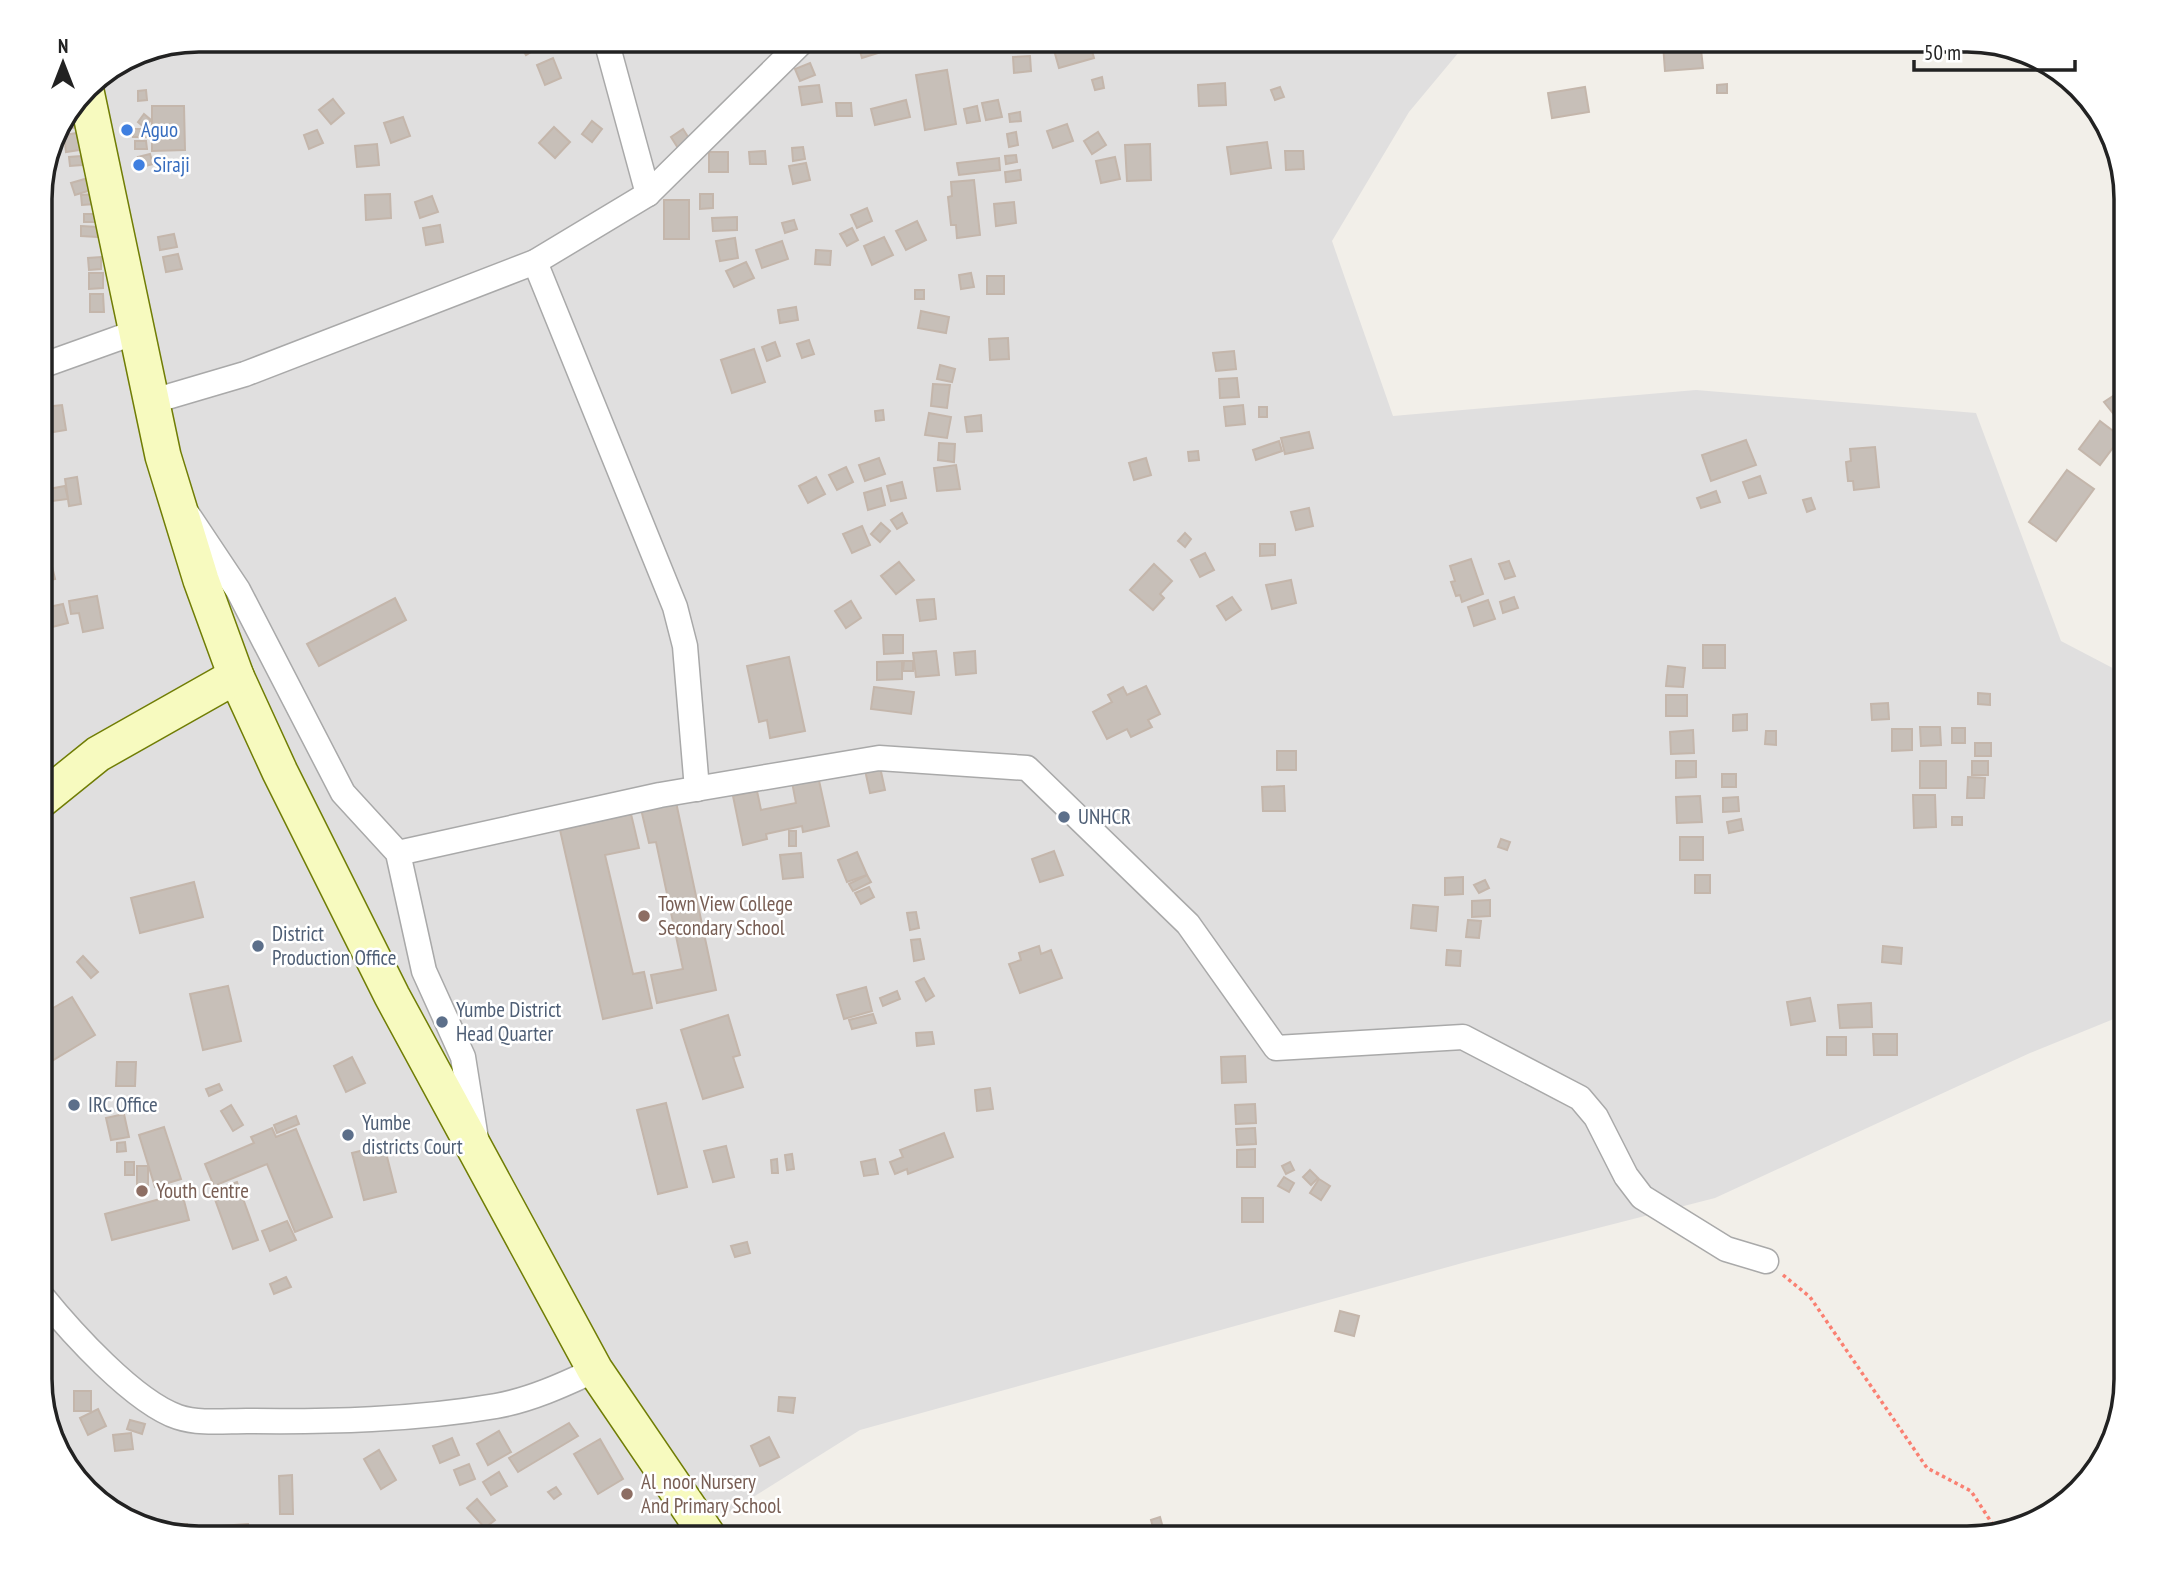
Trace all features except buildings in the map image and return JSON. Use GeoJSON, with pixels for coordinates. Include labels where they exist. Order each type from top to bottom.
{"type":"FeatureCollection","features":[{"type":"Feature","properties":{"kind":"main road"},"geometry":{"type":"LineString","coordinates":[[89,104],[150,402],[201,580],[236,676],[280,772],[386,984],[595,1370],[701,1526]]}},
{"type":"Feature","properties":{"kind":"main road"},"geometry":{"type":"LineString","coordinates":[[53,790],[97,754],[236,676]]}},
{"type":"Feature","properties":{"kind":"street"},"geometry":{"type":"LineString","coordinates":[[610,53],[648,194]]}},
{"type":"Feature","properties":{"kind":"street"},"geometry":{"type":"LineString","coordinates":[[150,402],[245,374],[535,262],[648,194],[791,53]]}},
{"type":"Feature","properties":{"kind":"street"},"geometry":{"type":"LineString","coordinates":[[535,262],[675,607],[685,646],[697,789]]}},
{"type":"Feature","properties":{"kind":"street"},"geometry":{"type":"LineString","coordinates":[[53,362],[136,332]]}},
{"type":"Feature","properties":{"kind":"street"},"geometry":{"type":"LineString","coordinates":[[176,497],[238,590],[343,793],[398,853],[424,971],[463,1057],[479,1155]]}},
{"type":"Feature","properties":{"kind":"street"},"geometry":{"type":"LineString","coordinates":[[398,853],[660,795],[879,758],[1027,768],[1188,924],[1276,1048],[1463,1037],[1580,1098],[1596,1116],[1626,1176],[1642,1197],[1726,1249],[1766,1261]]}},
{"type":"Feature","properties":{"kind":"street"},"geometry":{"type":"LineString","coordinates":[[53,1308],[108,1368],[160,1409],[180,1418],[202,1421],[416,1415],[497,1405],[550,1391],[595,1370]]}},
{"type":"Feature","properties":{"kind":"path"},"geometry":{"type":"LineString","coordinates":[[1766,1261],[1810,1297],[1927,1468],[1971,1490],[1992,1523]]}},
{"type":"Feature","properties":{"kind":"shaded area"},"geometry":{"type":"Polygon","coordinates":[[[1459,52],[1409,112],[1332,241],[1393,416],[1696,390],[1976,413],[2061,641],[2114,669],[2114,1019],[2030,1053],[1715,1198],[1466,1262],[860,1430],[707,1526],[200,1526],[153,1519],[126,1507],[110,1496],[77,1461],[64,1436],[53,1389],[53,190],[64,143],[83,110],[118,77],[143,64],[171,55],[190,53],[1459,52]]]}},
{"type":"Feature","properties":{"kind":"place","name":"Aguo"},"geometry":{"type":"Point","coordinates":[127,130]}},
{"type":"Feature","properties":{"kind":"place","name":"Siraji"},"geometry":{"type":"Point","coordinates":[139,165]}},
{"type":"Feature","properties":{"kind":"place","name":"UNHCR"},"geometry":{"type":"Point","coordinates":[1064,817]}},
{"type":"Feature","properties":{"kind":"place","name":"Town View College Secondary School"},"geometry":{"type":"Point","coordinates":[644,916]}},
{"type":"Feature","properties":{"kind":"place","name":"District Production Office"},"geometry":{"type":"Point","coordinates":[258,946]}},
{"type":"Feature","properties":{"kind":"place","name":"Yumbe District Head Quarter"},"geometry":{"type":"Point","coordinates":[442,1022]}},
{"type":"Feature","properties":{"kind":"place","name":"IRC Office"},"geometry":{"type":"Point","coordinates":[74,1105]}},
{"type":"Feature","properties":{"kind":"place","name":"Yumbe districts Court"},"geometry":{"type":"Point","coordinates":[348,1135]}},
{"type":"Feature","properties":{"kind":"place","name":"Youth Centre"},"geometry":{"type":"Point","coordinates":[142,1191]}},
{"type":"Feature","properties":{"kind":"place","name":"Al_noor Nursery And Primary School"},"geometry":{"type":"Point","coordinates":[627,1494]}}]}
